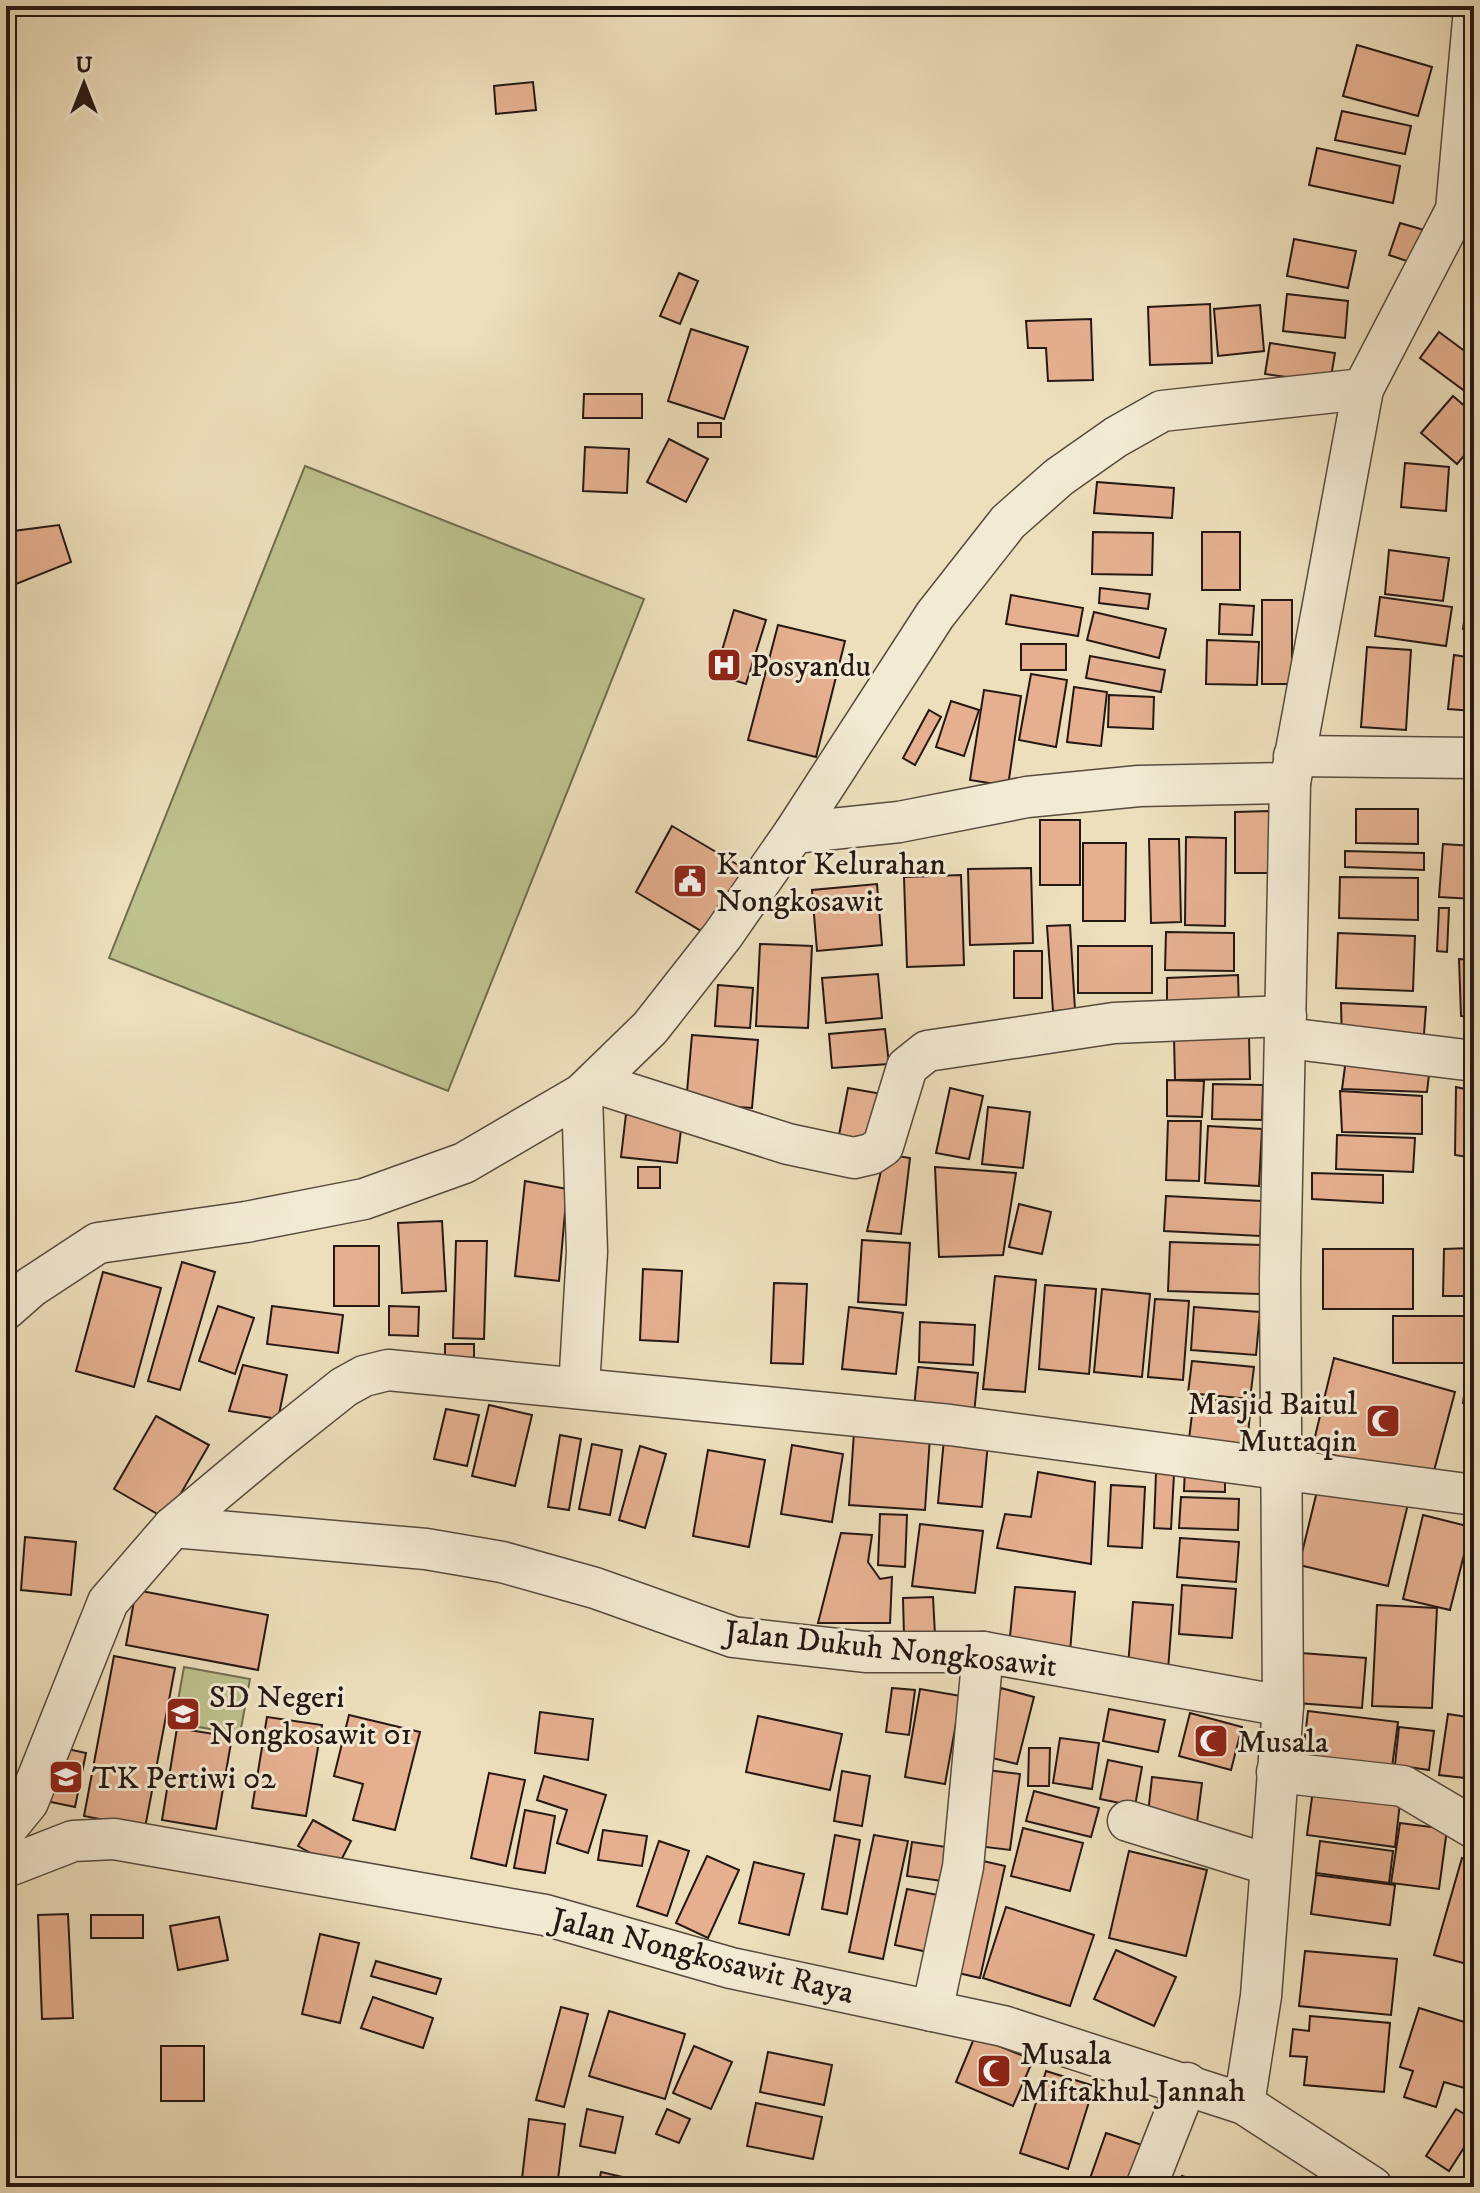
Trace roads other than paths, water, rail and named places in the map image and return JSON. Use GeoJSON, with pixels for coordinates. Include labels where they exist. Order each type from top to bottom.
{"type":"FeatureCollection","features":[{"type":"Feature","properties":{"kind":"street"},"geometry":{"type":"LineString","coordinates":[[1244,2104],[1261,1996],[1283,1706],[1280,1278],[1292,769],[1363,389],[1465,209],[1474,9]]}},
{"type":"Feature","properties":{"kind":"street"},"geometry":{"type":"LineString","coordinates":[[6,1309],[31,1287],[98,1243],[246,1222],[364,1199],[464,1163],[589,1089],[650,1028],[723,935],[794,833],[935,615],[1008,522],[1059,477],[1116,437],[1162,411],[1363,389]]}},
{"type":"Feature","properties":{"kind":"street"},"geometry":{"type":"LineString","coordinates":[[794,833],[899,822],[1027,797],[1292,769],[1474,758]]}},
{"type":"Feature","properties":{"kind":"street"},"geometry":{"type":"LineString","coordinates":[[589,1089],[788,1144],[854,1158],[871,1154],[883,1146],[907,1067],[927,1051],[1114,1023],[1286,1027],[1474,1061]]}},
{"type":"Feature","properties":{"kind":"street"},"geometry":{"type":"LineString","coordinates":[[579,1388],[587,1252],[589,1089]]}},
{"type":"Feature","properties":{"kind":"street"},"geometry":{"type":"LineString","coordinates":[[6,1829],[28,1802],[108,1602],[173,1527],[332,1396],[364,1376],[388,1370],[950,1425],[1474,1495]]}},
{"type":"Feature","properties":{"kind":"street","name":"Jalan Dukuh Nongkosawit"},"geometry":{"type":"LineString","coordinates":[[173,1527],[426,1549],[502,1562],[595,1588],[733,1637],[865,1652],[983,1652],[1283,1706]]}},
{"type":"Feature","properties":{"kind":"street"},"geometry":{"type":"LineString","coordinates":[[932,2011],[963,1867],[983,1652]]}},
{"type":"Feature","properties":{"kind":"street"},"geometry":{"type":"LineString","coordinates":[[1277,1772],[1403,1786],[1474,1828]]}},
{"type":"Feature","properties":{"kind":"street"},"geometry":{"type":"LineString","coordinates":[[1128,1821],[1270,1865]]}},
{"type":"Feature","properties":{"kind":"street","name":"Jalan Nongkosawit Raya"},"geometry":{"type":"LineString","coordinates":[[6,1867],[73,1841],[114,1839],[545,1915],[731,1968],[1003,2026],[1187,2083],[1244,2104],[1372,2187]]}},
{"type":"Feature","properties":{"kind":"street"},"geometry":{"type":"LineString","coordinates":[[1146,2187],[1187,2083]]}},
{"type":"Feature","properties":{"kind":"place","name":"Posyandu"},"geometry":{"type":"Point","coordinates":[724,665]}},
{"type":"Feature","properties":{"kind":"place","name":"Kantor Kelurahan Nongkosawit"},"geometry":{"type":"Point","coordinates":[690,881]}},
{"type":"Feature","properties":{"kind":"place","name":"Masjid Baitul Muttaqin"},"geometry":{"type":"Point","coordinates":[1383,1421]}},
{"type":"Feature","properties":{"kind":"place","name":"SD Negeri Nongkosawit 01"},"geometry":{"type":"Point","coordinates":[183,1714]}},
{"type":"Feature","properties":{"kind":"place","name":"Musala"},"geometry":{"type":"Point","coordinates":[1211,1741]}},
{"type":"Feature","properties":{"kind":"place","name":"TK Pertiwi 02"},"geometry":{"type":"Point","coordinates":[66,1777]}},
{"type":"Feature","properties":{"kind":"place","name":"Musala Miftakhul Jannah"},"geometry":{"type":"Point","coordinates":[994,2071]}}]}
